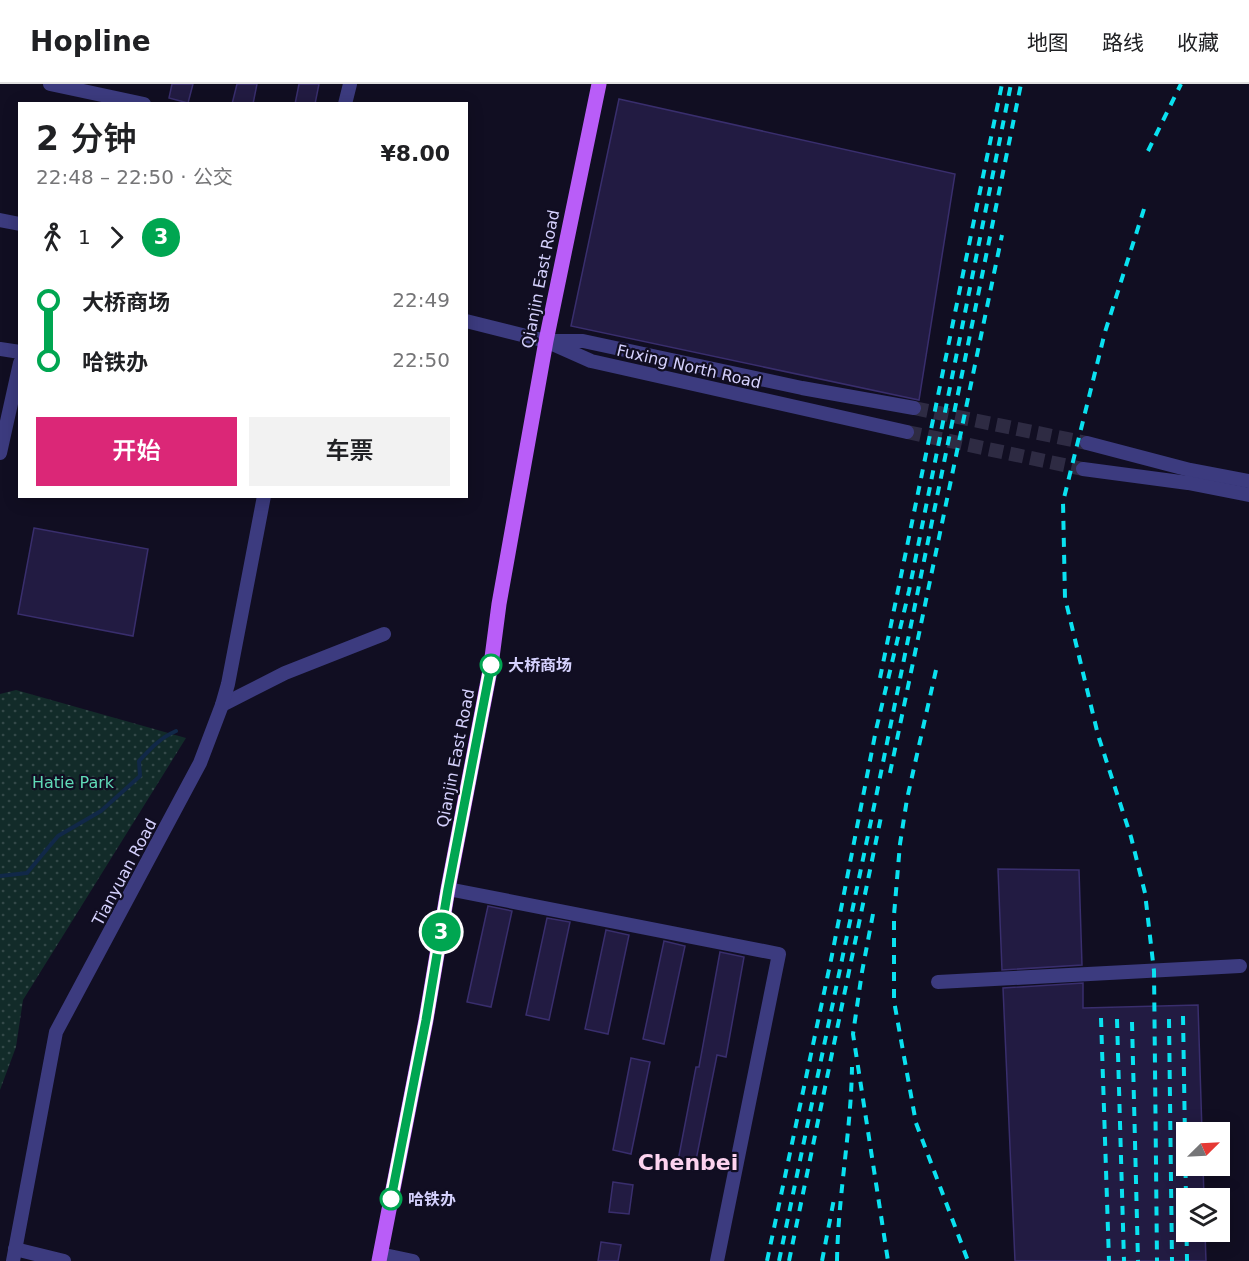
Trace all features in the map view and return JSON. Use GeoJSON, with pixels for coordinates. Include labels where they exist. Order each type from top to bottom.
{"type":"FeatureCollection","features":[{"type":"Feature","properties":{"kind":"main road","name":"Qianjin East Road"},"geometry":{"type":"LineString","coordinates":[[379,1258],[426,1020],[448,889],[491,665],[499,604],[546,341],[598,84]]}},
{"type":"Feature","properties":{"kind":"street"},"geometry":{"type":"LineString","coordinates":[[51,84],[78,92],[133,102]]}},
{"type":"Feature","properties":{"kind":"street"},"geometry":{"type":"LineString","coordinates":[[346,102],[350,84]]}},
{"type":"Feature","properties":{"kind":"street"},"geometry":{"type":"LineString","coordinates":[[0,220],[18,224]]}},
{"type":"Feature","properties":{"kind":"street","name":"Fuxing North Road"},"geometry":{"type":"LineString","coordinates":[[468,322],[546,341],[591,361],[907,432]]}},
{"type":"Feature","properties":{"kind":"street"},"geometry":{"type":"LineString","coordinates":[[546,341],[583,341],[802,388],[914,408]]}},
{"type":"Feature","properties":{"kind":"street"},"geometry":{"type":"LineString","coordinates":[[0,349],[18,352]]}},
{"type":"Feature","properties":{"kind":"street"},"geometry":{"type":"LineString","coordinates":[[0,453],[18,372]]}},
{"type":"Feature","properties":{"kind":"street"},"geometry":{"type":"LineString","coordinates":[[1087,443],[1190,471],[1249,481]]}},
{"type":"Feature","properties":{"kind":"street"},"geometry":{"type":"LineString","coordinates":[[1083,469],[1188,483],[1249,495]]}},
{"type":"Feature","properties":{"kind":"street","name":"Tianyuan Road"},"geometry":{"type":"LineString","coordinates":[[14,1255],[56,1032],[200,763],[228,684],[264,498]]}},
{"type":"Feature","properties":{"kind":"street"},"geometry":{"type":"LineString","coordinates":[[222,705],[285,674],[384,634]]}},
{"type":"Feature","properties":{"kind":"street"},"geometry":{"type":"LineString","coordinates":[[448,889],[779,954],[717,1261]]}},
{"type":"Feature","properties":{"kind":"street"},"geometry":{"type":"LineString","coordinates":[[938,982],[1240,966]]}},
{"type":"Feature","properties":{"kind":"street"},"geometry":{"type":"LineString","coordinates":[[14,1255],[64,1261]]}},
{"type":"Feature","properties":{"kind":"street"},"geometry":{"type":"LineString","coordinates":[[379,1258],[413,1261]]}},
{"type":"Feature","properties":{"kind":"green space","name":"Hatie Park"},"geometry":{"type":"Polygon","coordinates":[[[16,690],[186,738],[23,1000],[16,1047],[0,1090],[0,694],[16,690]]]}},
{"type":"Feature","properties":{"kind":"building"},"geometry":{"type":"Polygon","coordinates":[[[172,84],[193,84],[188,102],[169,98],[172,84]]]}},
{"type":"Feature","properties":{"kind":"building"},"geometry":{"type":"Polygon","coordinates":[[[237,84],[257,84],[253,102],[232,102],[237,84]]]}},
{"type":"Feature","properties":{"kind":"building"},"geometry":{"type":"Polygon","coordinates":[[[299,84],[319,84],[315,102],[295,102],[299,84]]]}},
{"type":"Feature","properties":{"kind":"building"},"geometry":{"type":"Polygon","coordinates":[[[619,99],[955,174],[919,400],[571,326],[619,99]]]}},
{"type":"Feature","properties":{"kind":"building"},"geometry":{"type":"Polygon","coordinates":[[[34,528],[148,549],[133,636],[18,614],[34,528]]]}},
{"type":"Feature","properties":{"kind":"building"},"geometry":{"type":"Polygon","coordinates":[[[998,869],[1079,870],[1082,965],[1002,970],[998,869]]]}},
{"type":"Feature","properties":{"kind":"building"},"geometry":{"type":"Polygon","coordinates":[[[488,906],[512,911],[491,1007],[467,1002],[488,906]]]}},
{"type":"Feature","properties":{"kind":"building"},"geometry":{"type":"Polygon","coordinates":[[[547,918],[570,922],[549,1020],[526,1015],[547,918]]]}},
{"type":"Feature","properties":{"kind":"building"},"geometry":{"type":"Polygon","coordinates":[[[606,930],[629,935],[608,1034],[585,1029],[606,930]]]}},
{"type":"Feature","properties":{"kind":"building"},"geometry":{"type":"Polygon","coordinates":[[[664,941],[685,946],[664,1044],[643,1039],[664,941]]]}},
{"type":"Feature","properties":{"kind":"building"},"geometry":{"type":"Polygon","coordinates":[[[720,952],[744,957],[726,1057],[717,1055],[694,1170],[677,1166],[696,1067],[699,1067],[720,952]]]}},
{"type":"Feature","properties":{"kind":"building"},"geometry":{"type":"Polygon","coordinates":[[[1083,983],[1083,1008],[1198,1005],[1202,1122],[1176,1122],[1176,1176],[1203,1176],[1204,1188],[1176,1188],[1176,1242],[1205,1242],[1206,1261],[1015,1261],[1003,988],[1083,983]]]}},
{"type":"Feature","properties":{"kind":"building"},"geometry":{"type":"Polygon","coordinates":[[[631,1058],[650,1062],[631,1154],[613,1150],[631,1058]]]}},
{"type":"Feature","properties":{"kind":"building"},"geometry":{"type":"Polygon","coordinates":[[[613,1182],[633,1185],[629,1214],[609,1212],[613,1182]]]}},
{"type":"Feature","properties":{"kind":"building"},"geometry":{"type":"Polygon","coordinates":[[[601,1242],[621,1245],[618,1261],[598,1261],[601,1242]]]}},
{"type":"Feature","properties":{"kind":"waterway"},"geometry":{"type":"LineString","coordinates":[[0,876],[27,873],[58,836],[101,811],[140,776],[139,761],[160,740],[176,731]]}},
{"type":"Feature","properties":{"kind":"tunnel"},"geometry":{"type":"LineString","coordinates":[[914,408],[1087,443]]}},
{"type":"Feature","properties":{"kind":"tunnel"},"geometry":{"type":"LineString","coordinates":[[907,432],[1083,469]]}},
{"type":"Feature","properties":{"kind":"railway"},"geometry":{"type":"LineString","coordinates":[[880,678],[1002,84]]}},
{"type":"Feature","properties":{"kind":"railway"},"geometry":{"type":"LineString","coordinates":[[767,1261],[831,960],[876,730],[909,591],[1011,84]]}},
{"type":"Feature","properties":{"kind":"railway"},"geometry":{"type":"LineString","coordinates":[[779,1261],[1021,84]]}},
{"type":"Feature","properties":{"kind":"railway"},"geometry":{"type":"LineString","coordinates":[[1148,151],[1181,84]]}},
{"type":"Feature","properties":{"kind":"railway"},"geometry":{"type":"LineString","coordinates":[[1144,209],[1105,332],[1063,502],[1065,598],[1098,735],[1131,837],[1145,893],[1154,971],[1157,1261]]}},
{"type":"Feature","properties":{"kind":"railway"},"geometry":{"type":"LineString","coordinates":[[890,773],[1002,235]]}},
{"type":"Feature","properties":{"kind":"railway"},"geometry":{"type":"LineString","coordinates":[[936,670],[907,799],[900,844],[894,915],[894,1001],[916,1123],[968,1261]]}},
{"type":"Feature","properties":{"kind":"railway"},"geometry":{"type":"LineString","coordinates":[[789,1261],[881,817]]}},
{"type":"Feature","properties":{"kind":"railway"},"geometry":{"type":"LineString","coordinates":[[873,914],[853,1034],[888,1261]]}},
{"type":"Feature","properties":{"kind":"railway"},"geometry":{"type":"LineString","coordinates":[[1183,1016],[1187,1261]]}},
{"type":"Feature","properties":{"kind":"railway"},"geometry":{"type":"LineString","coordinates":[[1101,1018],[1109,1261]]}},
{"type":"Feature","properties":{"kind":"railway"},"geometry":{"type":"LineString","coordinates":[[1117,1019],[1124,1261]]}},
{"type":"Feature","properties":{"kind":"railway"},"geometry":{"type":"LineString","coordinates":[[1169,1019],[1172,1261]]}},
{"type":"Feature","properties":{"kind":"railway"},"geometry":{"type":"LineString","coordinates":[[1132,1022],[1138,1261]]}},
{"type":"Feature","properties":{"kind":"railway"},"geometry":{"type":"LineString","coordinates":[[837,1261],[852,1067]]}},
{"type":"Feature","properties":{"kind":"railway"},"geometry":{"type":"LineString","coordinates":[[822,1261],[834,1199]]}},
{"type":"Feature","properties":{"kind":"bus line","name":"3"},"geometry":{"type":"LineString","coordinates":[[391,1199],[491,665]]}},
{"type":"Feature","properties":{"kind":"place","name":"大桥商场"},"geometry":{"type":"Point","coordinates":[491,665]}},
{"type":"Feature","properties":{"kind":"place","name":"哈铁办"},"geometry":{"type":"Point","coordinates":[391,1199]}},
{"type":"Feature","properties":{"kind":"district","name":"Chenbei"},"geometry":{"type":"Point","coordinates":[688,1162]}}]}
